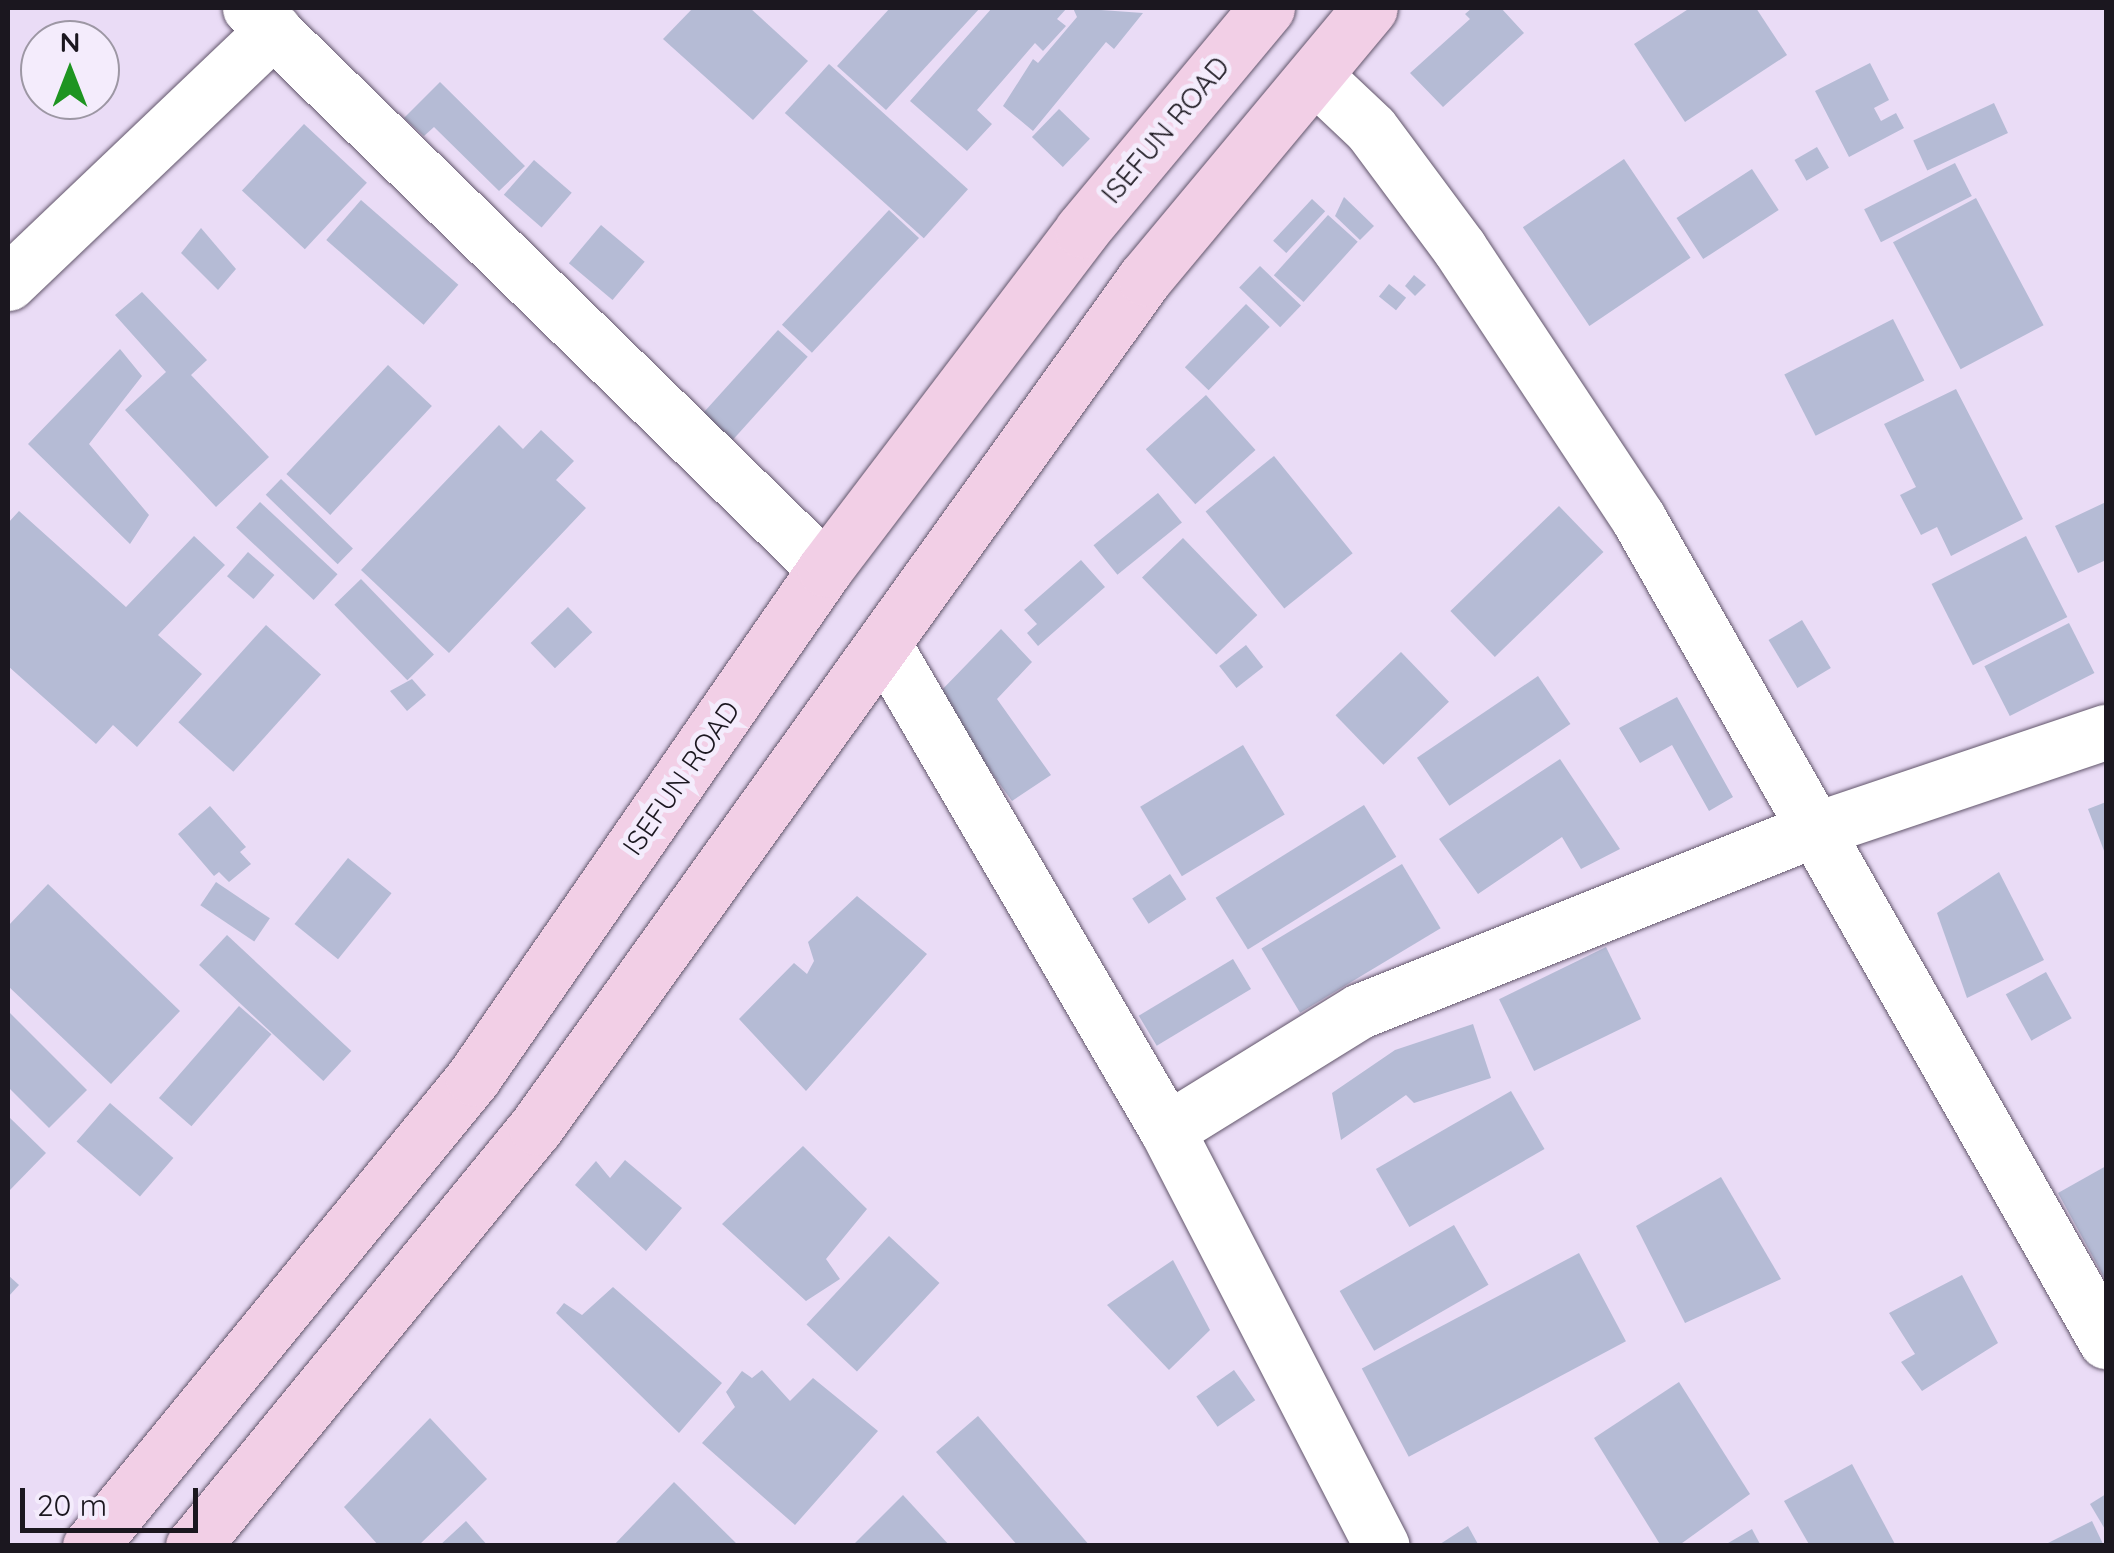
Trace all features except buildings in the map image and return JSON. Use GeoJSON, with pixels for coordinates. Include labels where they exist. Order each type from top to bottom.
{"type":"FeatureCollection","features":[{"type":"Feature","properties":{"kind":"street","name":"ISEFUN ROAD"},"geometry":{"type":"LineString","coordinates":[[90,1546],[473,1078],[826,569],[1082,230],[1267,8]]}},
{"type":"Feature","properties":{"kind":"street"},"geometry":{"type":"LineString","coordinates":[[194,1546],[536,1127],[1146,278],[1317,78],[1370,8]]}},
{"type":"Feature","properties":{"kind":"street"},"geometry":{"type":"LineString","coordinates":[[8,283],[262,19],[826,569]]}},
{"type":"Feature","properties":{"kind":"street"},"geometry":{"type":"LineString","coordinates":[[1317,78],[1371,128],[1540,365],[1638,518],[1811,832],[2106,1342]]}},
{"type":"Feature","properties":{"kind":"street"},"geometry":{"type":"LineString","coordinates":[[884,645],[1167,1130],[1375,1542]]}},
{"type":"Feature","properties":{"kind":"street"},"geometry":{"type":"LineString","coordinates":[[1167,1130],[1360,1011],[1811,832],[2106,732]]}}]}
